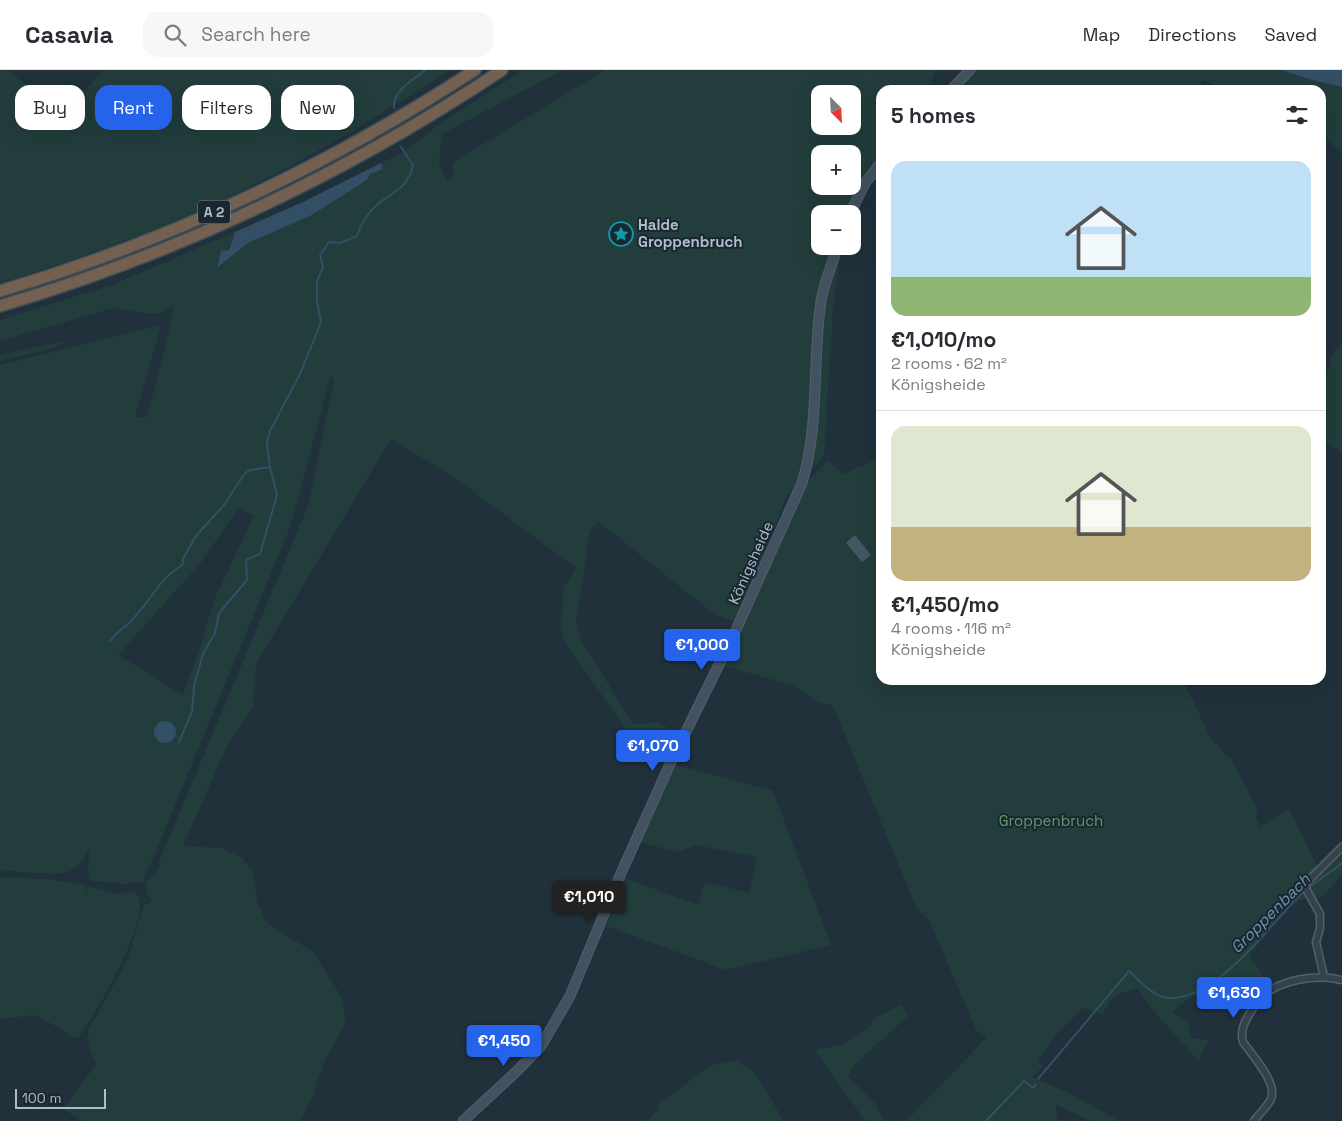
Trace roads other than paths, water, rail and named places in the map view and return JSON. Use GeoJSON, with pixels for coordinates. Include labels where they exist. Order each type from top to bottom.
{"type":"FeatureCollection","features":[{"type":"Feature","properties":{"kind":"highway","name":"A 2"},"geometry":{"type":"LineString","coordinates":[[0,291],[114,254],[246,198],[345,148],[417,107],[476,70]]}},
{"type":"Feature","properties":{"kind":"highway","name":"A 2"},"geometry":{"type":"LineString","coordinates":[[0,306],[79,281],[149,255],[273,202],[384,144],[502,70]]}},
{"type":"Feature","properties":{"kind":"main road"},"geometry":{"type":"LineString","coordinates":[[955,85],[970,70]]}},
{"type":"Feature","properties":{"kind":"main road"},"geometry":{"type":"LineString","coordinates":[[854,205],[865,183],[876,170]]}},
{"type":"Feature","properties":{"kind":"main road","name":"Königsheide"},"geometry":{"type":"LineString","coordinates":[[463,1121],[541,1046],[556,1023],[570,996],[622,871],[670,764],[736,630],[802,483],[810,458],[821,300],[835,255]]}},
{"type":"Feature","properties":{"kind":"street"},"geometry":{"type":"LineString","coordinates":[[1324,977],[1316,942],[1320,928],[1320,914],[1308,891],[1306,881],[1342,847]]}},
{"type":"Feature","properties":{"kind":"street"},"geometry":{"type":"LineString","coordinates":[[1254,1121],[1271,1100],[1272,1086],[1243,1042],[1241,1035],[1245,1020],[1260,999],[1271,990],[1293,982],[1324,977],[1342,980]]}},
{"type":"Feature","properties":{"kind":"water"},"geometry":{"type":"Polygon","coordinates":[[[1282,70],[1342,70],[1342,87],[1308,79],[1282,70]]]}},
{"type":"Feature","properties":{"kind":"water"},"geometry":{"type":"Polygon","coordinates":[[[381,163],[383,169],[370,174],[367,180],[312,215],[248,243],[217,268],[221,251],[229,250],[235,232],[305,201],[381,163]]]}},
{"type":"Feature","properties":{"kind":"water"},"geometry":{"type":"Polygon","coordinates":[[[165,721],[173,724],[176,732],[173,740],[165,743],[157,740],[154,732],[157,724],[165,721]]]}},
{"type":"Feature","properties":{"kind":"waterway"},"geometry":{"type":"LineString","coordinates":[[394,108],[396,96],[400,91],[425,70]]}},
{"type":"Feature","properties":{"kind":"waterway"},"geometry":{"type":"LineString","coordinates":[[179,742],[192,712],[194,686],[203,654],[215,633],[219,613],[247,580],[246,560],[260,554],[277,495],[270,467],[267,443],[270,431],[301,372],[321,322],[317,301],[317,282],[323,267],[320,255],[329,242],[340,243],[357,236],[371,211],[408,179],[413,165],[401,147]]}},
{"type":"Feature","properties":{"kind":"waterway"},"geometry":{"type":"LineString","coordinates":[[110,641],[142,608],[164,579],[183,564],[183,559],[196,536],[224,505],[245,473],[250,470],[270,467]]}},
{"type":"Feature","properties":{"kind":"waterway","name":"Groppenbach"},"geometry":{"type":"LineString","coordinates":[[1038,1079],[1129,971],[1147,988],[1162,997],[1186,996],[1204,988],[1239,961],[1302,893],[1342,863]]}},
{"type":"Feature","properties":{"kind":"waterway","name":"Groppenbach"},"geometry":{"type":"LineString","coordinates":[[986,1121],[1024,1081],[1033,1088],[1036,1084]]}},
{"type":"Feature","properties":{"kind":"place","name":"Halde Groppenbruch"},"geometry":{"type":"Point","coordinates":[621,234]}},
{"type":"Feature","properties":{"kind":"park label","name":"Groppenbruch"},"geometry":{"type":"Point","coordinates":[1051,821]}}]}
